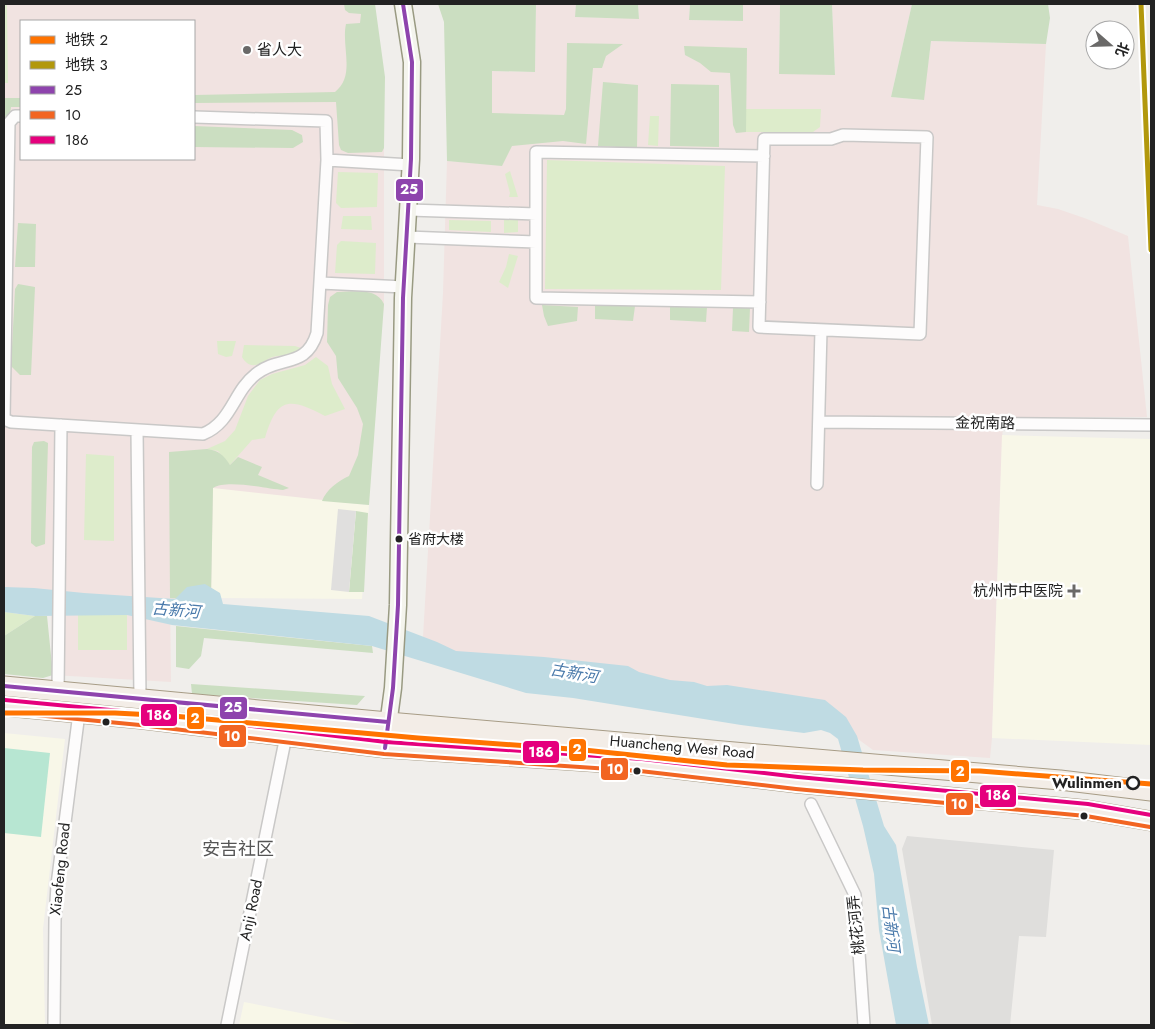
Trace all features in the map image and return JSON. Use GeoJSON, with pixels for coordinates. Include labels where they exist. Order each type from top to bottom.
{"type":"FeatureCollection","features":[{"type":"Feature","properties":{"kind":"main road","name":"Huancheng West Road"},"geometry":{"type":"LineString","coordinates":[[4,686],[140,697],[388,722],[1060,780],[1151,791]]}},
{"type":"Feature","properties":{"kind":"main road"},"geometry":{"type":"LineString","coordinates":[[4,706],[385,748],[641,764],[891,793],[1087,810],[1151,821]]}},
{"type":"Feature","properties":{"kind":"street"},"geometry":{"type":"LineString","coordinates":[[385,748],[393,688],[398,605],[404,287],[411,164],[412,62],[402,4]]}},
{"type":"Feature","properties":{"kind":"street"},"geometry":{"type":"LineString","coordinates":[[20,116],[15,116],[9,123],[6,181],[4,419],[11,422],[203,434],[222,422],[243,388],[257,373],[267,367],[300,357],[314,344],[317,333],[321,283],[327,160],[326,121],[195,117]]}},
{"type":"Feature","properties":{"kind":"street"},"geometry":{"type":"LineString","coordinates":[[843,135],[927,137],[920,334],[759,327],[764,156],[764,140],[831,139],[843,135]]}},
{"type":"Feature","properties":{"kind":"street"},"geometry":{"type":"LineString","coordinates":[[760,302],[536,298],[536,152],[764,156]]}},
{"type":"Feature","properties":{"kind":"street"},"geometry":{"type":"LineString","coordinates":[[327,160],[411,164]]}},
{"type":"Feature","properties":{"kind":"street"},"geometry":{"type":"LineString","coordinates":[[409,210],[536,214]]}},
{"type":"Feature","properties":{"kind":"street"},"geometry":{"type":"LineString","coordinates":[[407,236],[536,242]]}},
{"type":"Feature","properties":{"kind":"street"},"geometry":{"type":"LineString","coordinates":[[321,283],[404,287]]}},
{"type":"Feature","properties":{"kind":"street"},"geometry":{"type":"LineString","coordinates":[[817,484],[821,330]]}},
{"type":"Feature","properties":{"kind":"street","name":"金祝南路"},"geometry":{"type":"LineString","coordinates":[[819,422],[1151,425]]}},
{"type":"Feature","properties":{"kind":"street"},"geometry":{"type":"LineString","coordinates":[[58,690],[61,425]]}},
{"type":"Feature","properties":{"kind":"street"},"geometry":{"type":"LineString","coordinates":[[137,430],[140,697]]}},
{"type":"Feature","properties":{"kind":"street","name":"Xiaofeng Road"},"geometry":{"type":"LineString","coordinates":[[54,1025],[57,894],[80,713]]}},
{"type":"Feature","properties":{"kind":"street","name":"Anji Road"},"geometry":{"type":"LineString","coordinates":[[227,1025],[286,736]]}},
{"type":"Feature","properties":{"kind":"street","name":"桃花河弄"},"geometry":{"type":"LineString","coordinates":[[811,804],[855,895],[864,1025]]}},
{"type":"Feature","properties":{"kind":"shaded area"},"geometry":{"type":"Polygon","coordinates":[[[4,4],[373,4],[372,119],[384,148],[384,304],[361,494],[211,598],[170,599],[171,682],[53,675],[51,596],[4,593],[4,4]]]}},
{"type":"Feature","properties":{"kind":"shaded area"},"geometry":{"type":"Polygon","coordinates":[[[536,4],[576,4],[576,17],[639,18],[638,4],[690,4],[689,20],[742,21],[743,4],[780,4],[779,74],[835,74],[832,4],[912,4],[891,97],[923,100],[931,41],[1046,44],[1037,205],[1058,209],[1128,236],[1147,417],[1003,417],[990,758],[873,750],[847,731],[453,657],[423,637],[443,293],[447,161],[502,165],[492,141],[492,71],[535,72],[536,4]]]}},
{"type":"Feature","properties":{"kind":"shaded area","name":"杭州市中医院"},"geometry":{"type":"Polygon","coordinates":[[[1002,435],[1150,439],[1151,745],[992,738],[1002,435]]]}},
{"type":"Feature","properties":{"kind":"shaded area"},"geometry":{"type":"Polygon","coordinates":[[[213,488],[369,505],[362,599],[211,598],[213,488]]]}},
{"type":"Feature","properties":{"kind":"shaded area"},"geometry":{"type":"Polygon","coordinates":[[[338,509],[356,511],[349,592],[331,590],[338,509]]]}},
{"type":"Feature","properties":{"kind":"shaded area"},"geometry":{"type":"Polygon","coordinates":[[[4,733],[65,739],[43,929],[45,1025],[4,1025],[4,733]]]}},
{"type":"Feature","properties":{"kind":"shaded area"},"geometry":{"type":"Polygon","coordinates":[[[907,836],[1054,850],[1046,937],[1019,936],[1010,1025],[932,1025],[902,849],[907,836]]]}},
{"type":"Feature","properties":{"kind":"shaded area"},"geometry":{"type":"Polygon","coordinates":[[[244,1002],[362,1025],[239,1025],[244,1002]]]}},
{"type":"Feature","properties":{"kind":"green space"},"geometry":{"type":"Polygon","coordinates":[[[4,4],[7,4],[8,83],[4,83],[4,4]]]}},
{"type":"Feature","properties":{"kind":"green space"},"geometry":{"type":"Polygon","coordinates":[[[344,4],[375,4],[385,77],[384,148],[382,152],[348,153],[341,150],[336,102],[195,103],[195,95],[335,92],[345,78],[347,60],[346,24],[360,23],[361,14],[349,13],[345,10],[344,4]]]}},
{"type":"Feature","properties":{"kind":"green space"},"geometry":{"type":"Polygon","coordinates":[[[438,4],[536,4],[535,72],[492,71],[492,113],[564,115],[566,109],[567,43],[623,44],[606,56],[602,68],[593,68],[586,144],[563,141],[512,146],[502,166],[447,161],[444,22],[438,4]]]}},
{"type":"Feature","properties":{"kind":"green space"},"geometry":{"type":"Polygon","coordinates":[[[576,4],[638,4],[639,19],[575,17],[576,4]]]}},
{"type":"Feature","properties":{"kind":"green space"},"geometry":{"type":"Polygon","coordinates":[[[690,4],[743,4],[743,21],[689,20],[690,4]]]}},
{"type":"Feature","properties":{"kind":"green space"},"geometry":{"type":"Polygon","coordinates":[[[780,4],[832,4],[835,75],[779,74],[780,4]]]}},
{"type":"Feature","properties":{"kind":"green space"},"geometry":{"type":"Polygon","coordinates":[[[912,4],[1048,4],[1050,18],[1046,44],[931,41],[924,100],[891,97],[912,4]]]}},
{"type":"Feature","properties":{"kind":"green space"},"geometry":{"type":"Polygon","coordinates":[[[684,46],[747,48],[746,132],[736,133],[733,125],[730,73],[711,72],[700,63],[685,55],[684,46]]]}},
{"type":"Feature","properties":{"kind":"green space"},"geometry":{"type":"Polygon","coordinates":[[[603,82],[638,85],[637,148],[598,146],[603,82]]]}},
{"type":"Feature","properties":{"kind":"green space"},"geometry":{"type":"Polygon","coordinates":[[[671,84],[719,85],[719,147],[670,146],[671,84]]]}},
{"type":"Feature","properties":{"kind":"green space"},"geometry":{"type":"Polygon","coordinates":[[[4,98],[20,98],[20,107],[11,107],[5,154],[4,98]]]}},
{"type":"Feature","properties":{"kind":"green space"},"geometry":{"type":"Polygon","coordinates":[[[746,109],[821,109],[820,127],[813,132],[746,132],[746,109]]]}},
{"type":"Feature","properties":{"kind":"green space"},"geometry":{"type":"Polygon","coordinates":[[[650,116],[659,116],[658,146],[648,145],[650,116]]]}},
{"type":"Feature","properties":{"kind":"green space"},"geometry":{"type":"Polygon","coordinates":[[[195,126],[292,130],[302,135],[303,142],[293,148],[195,147],[195,126]]]}},
{"type":"Feature","properties":{"kind":"green space"},"geometry":{"type":"Polygon","coordinates":[[[547,160],[725,166],[721,290],[545,289],[547,160]]]}},
{"type":"Feature","properties":{"kind":"green space"},"geometry":{"type":"Polygon","coordinates":[[[510,171],[518,197],[509,197],[510,193],[505,174],[510,171]]]}},
{"type":"Feature","properties":{"kind":"green space"},"geometry":{"type":"Polygon","coordinates":[[[338,172],[378,173],[377,207],[341,208],[336,203],[338,172]]]}},
{"type":"Feature","properties":{"kind":"green space"},"geometry":{"type":"Polygon","coordinates":[[[343,216],[371,216],[372,230],[341,229],[343,216]]]}},
{"type":"Feature","properties":{"kind":"green space"},"geometry":{"type":"Polygon","coordinates":[[[449,220],[491,221],[491,232],[449,230],[449,220]]]}},
{"type":"Feature","properties":{"kind":"green space"},"geometry":{"type":"Polygon","coordinates":[[[504,220],[518,220],[518,232],[504,233],[504,220]]]}},
{"type":"Feature","properties":{"kind":"green space"},"geometry":{"type":"Polygon","coordinates":[[[18,223],[36,224],[35,267],[15,267],[18,223]]]}},
{"type":"Feature","properties":{"kind":"green space"},"geometry":{"type":"Polygon","coordinates":[[[341,241],[376,243],[375,274],[335,273],[337,245],[341,241]]]}},
{"type":"Feature","properties":{"kind":"green space"},"geometry":{"type":"Polygon","coordinates":[[[509,254],[518,256],[508,288],[499,282],[506,267],[509,254]]]}},
{"type":"Feature","properties":{"kind":"green space"},"geometry":{"type":"Polygon","coordinates":[[[18,284],[35,287],[31,375],[20,375],[11,366],[15,289],[18,284]]]}},
{"type":"Feature","properties":{"kind":"green space"},"geometry":{"type":"Polygon","coordinates":[[[357,291],[370,293],[376,295],[384,304],[369,505],[322,501],[326,493],[333,486],[349,476],[358,455],[363,424],[357,408],[338,378],[336,356],[327,342],[328,305],[330,297],[337,292],[357,291]]]}},
{"type":"Feature","properties":{"kind":"green space"},"geometry":{"type":"Polygon","coordinates":[[[542,305],[578,307],[577,321],[548,326],[542,305]]]}},
{"type":"Feature","properties":{"kind":"green space"},"geometry":{"type":"Polygon","coordinates":[[[595,306],[635,306],[633,321],[595,319],[595,306]]]}},
{"type":"Feature","properties":{"kind":"green space"},"geometry":{"type":"Polygon","coordinates":[[[670,307],[707,307],[706,322],[670,320],[670,307]]]}},
{"type":"Feature","properties":{"kind":"green space"},"geometry":{"type":"Polygon","coordinates":[[[733,308],[750,308],[749,332],[732,331],[733,308]]]}},
{"type":"Feature","properties":{"kind":"green space"},"geometry":{"type":"Polygon","coordinates":[[[217,341],[236,341],[232,356],[226,357],[218,354],[217,341]]]}},
{"type":"Feature","properties":{"kind":"green space"},"geometry":{"type":"Polygon","coordinates":[[[244,345],[295,346],[301,348],[294,353],[274,357],[259,364],[251,365],[244,361],[242,357],[244,345]]]}},
{"type":"Feature","properties":{"kind":"green space"},"geometry":{"type":"Polygon","coordinates":[[[316,357],[328,366],[332,384],[345,409],[325,416],[302,406],[286,404],[274,415],[265,438],[252,440],[230,465],[218,451],[207,449],[225,441],[235,430],[248,396],[260,380],[272,374],[305,365],[316,357]]]}},
{"type":"Feature","properties":{"kind":"green space"},"geometry":{"type":"Polygon","coordinates":[[[44,441],[48,443],[45,544],[36,547],[31,543],[32,447],[34,442],[44,441]]]}},
{"type":"Feature","properties":{"kind":"green space"},"geometry":{"type":"Polygon","coordinates":[[[207,449],[220,454],[230,465],[238,457],[262,467],[258,475],[289,488],[283,490],[228,484],[213,488],[211,598],[207,601],[170,598],[169,452],[207,449]]]}},
{"type":"Feature","properties":{"kind":"green space"},"geometry":{"type":"Polygon","coordinates":[[[86,454],[114,456],[114,541],[84,540],[86,454]]]}},
{"type":"Feature","properties":{"kind":"green space"},"geometry":{"type":"Polygon","coordinates":[[[356,511],[368,513],[364,592],[349,592],[356,511]]]}},
{"type":"Feature","properties":{"kind":"green space"},"geometry":{"type":"Polygon","coordinates":[[[4,612],[35,616],[4,636],[4,612]]]}},
{"type":"Feature","properties":{"kind":"green space"},"geometry":{"type":"Polygon","coordinates":[[[78,615],[127,615],[127,650],[78,650],[78,615]]]}},
{"type":"Feature","properties":{"kind":"green space"},"geometry":{"type":"Polygon","coordinates":[[[35,616],[47,616],[53,675],[43,678],[4,674],[4,636],[35,616]]]}},
{"type":"Feature","properties":{"kind":"green space"},"geometry":{"type":"Polygon","coordinates":[[[176,626],[372,646],[373,653],[204,638],[201,656],[189,669],[176,667],[176,626]]]}},
{"type":"Feature","properties":{"kind":"green space"},"geometry":{"type":"Polygon","coordinates":[[[191,684],[365,696],[357,705],[192,694],[191,684]]]}},
{"type":"Feature","properties":{"kind":"green space"},"geometry":{"type":"Polygon","coordinates":[[[4,748],[50,753],[41,837],[4,833],[4,748]]]}},
{"type":"Feature","properties":{"kind":"water","name":"古新河"},"geometry":{"type":"Polygon","coordinates":[[[205,584],[220,593],[223,604],[369,616],[456,651],[544,657],[628,666],[639,672],[670,680],[694,682],[707,686],[727,685],[825,700],[846,717],[857,736],[884,826],[896,845],[929,1025],[896,1025],[879,930],[874,874],[863,826],[838,739],[830,733],[821,730],[804,733],[741,725],[573,698],[526,693],[372,646],[172,625],[127,615],[35,616],[4,612],[4,587],[175,599],[187,587],[205,584]]]}},
{"type":"Feature","properties":{"kind":"metro line","name":"3"},"geometry":{"type":"LineString","coordinates":[[1141,4],[1151,250]]}},
{"type":"Feature","properties":{"kind":"metro line","name":"2"},"geometry":{"type":"LineString","coordinates":[[4,713],[115,713],[173,716],[418,738],[584,750],[727,765],[863,770],[980,771],[1151,784]]}},
{"type":"Feature","properties":{"kind":"transit line","name":"25"},"geometry":{"type":"LineString","coordinates":[[385,748],[393,688],[398,605],[403,298],[411,159],[412,62],[403,4]]}},
{"type":"Feature","properties":{"kind":"transit line","name":"25"},"geometry":{"type":"LineString","coordinates":[[4,686],[388,722]]}},
{"type":"Feature","properties":{"kind":"transit line","name":"186"},"geometry":{"type":"LineString","coordinates":[[5,700],[142,713],[386,742],[642,759],[798,777],[1088,804],[1151,815]]}},
{"type":"Feature","properties":{"kind":"transit line","name":"10"},"geometry":{"type":"LineString","coordinates":[[4,712],[140,725],[384,754],[640,771],[796,789],[1086,816],[1150,827]]}},
{"type":"Feature","properties":{"kind":"place","name":"省人大"},"geometry":{"type":"Point","coordinates":[247,50]}},
{"type":"Feature","properties":{"kind":"place","name":"省府大楼"},"geometry":{"type":"Point","coordinates":[399,539]}},
{"type":"Feature","properties":{"kind":"place","name":"杭州市中医院"},"geometry":{"type":"Point","coordinates":[1074,591]}},
{"type":"Feature","properties":{"kind":"place","name":"Wulinmen"},"geometry":{"type":"Point","coordinates":[1133,783]}},
{"type":"Feature","properties":{"kind":"district","name":"安吉社区"},"geometry":{"type":"Point","coordinates":[238,849]}}]}
